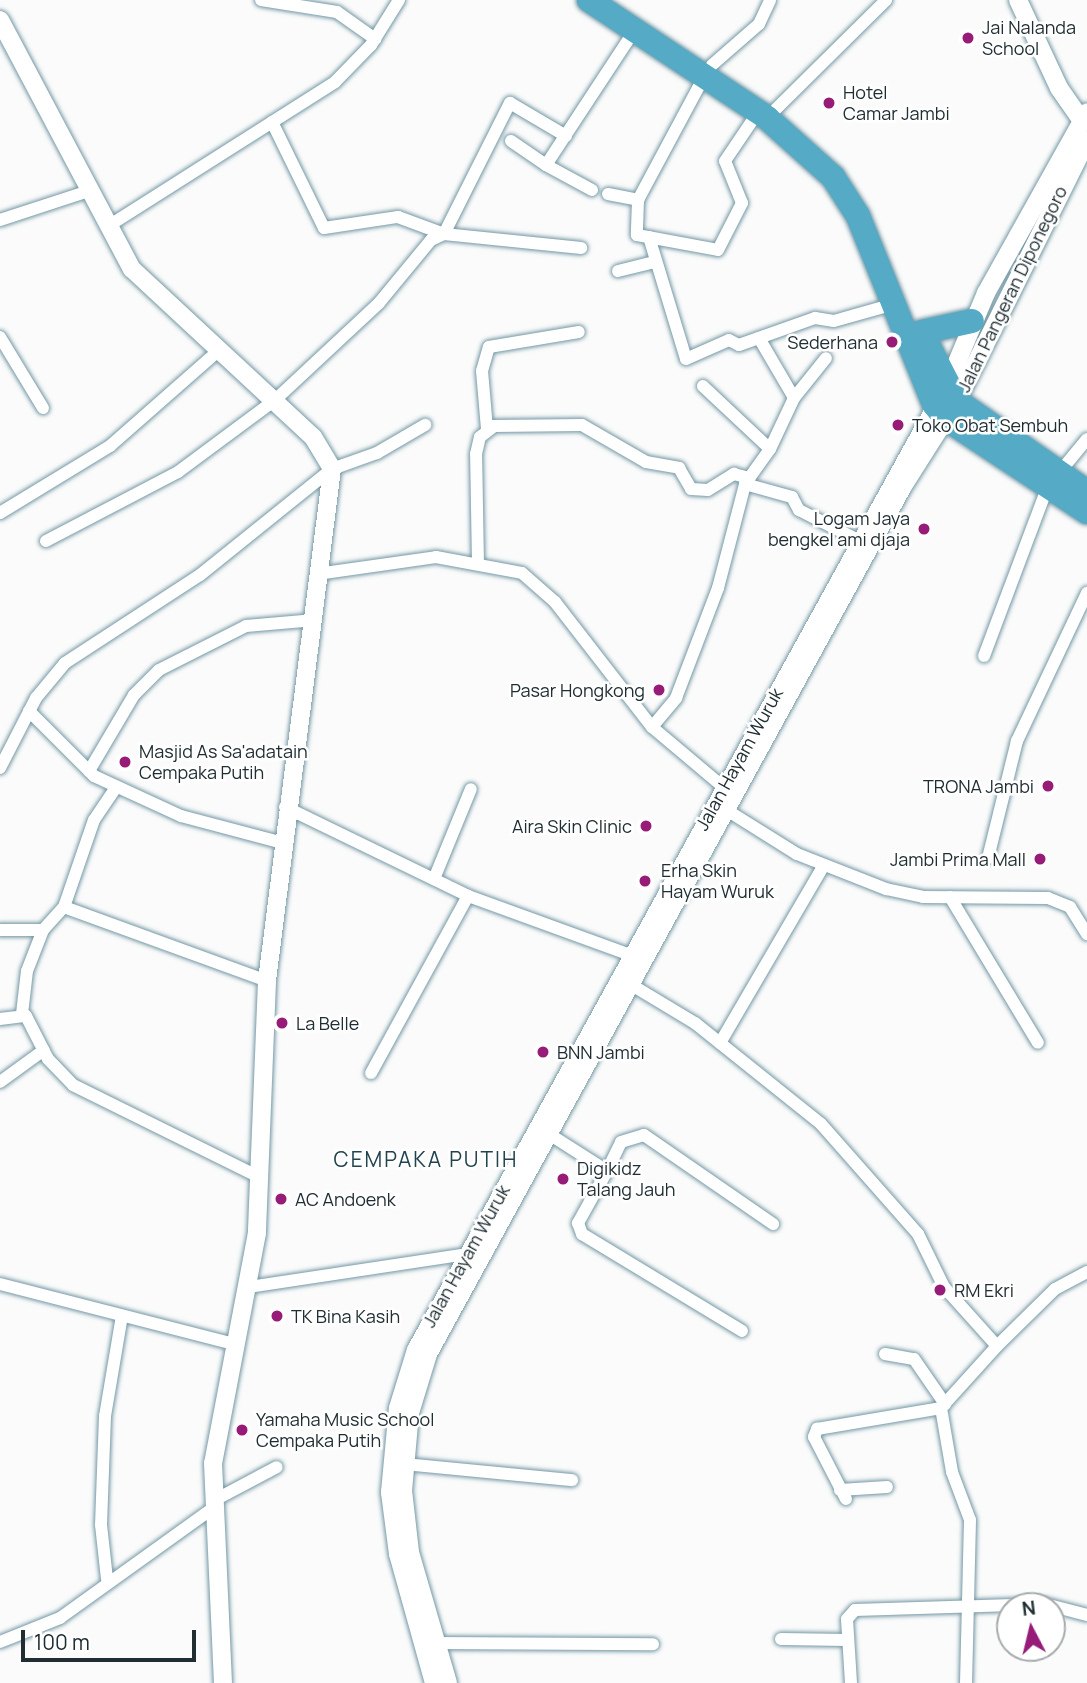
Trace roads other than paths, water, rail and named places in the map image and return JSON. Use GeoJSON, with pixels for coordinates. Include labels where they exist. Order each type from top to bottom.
{"type":"FeatureCollection","features":[{"type":"Feature","properties":{"kind":"highway"},"geometry":{"type":"LineString","coordinates":[[589,0],[709,70]]}},
{"type":"Feature","properties":{"kind":"highway"},"geometry":{"type":"LineString","coordinates":[[616,0],[709,70],[826,149],[855,186],[922,332],[945,402]]}},
{"type":"Feature","properties":{"kind":"highway"},"geometry":{"type":"LineString","coordinates":[[767,110],[846,194],[894,303],[945,402],[1053,480],[1087,512]]}},
{"type":"Feature","properties":{"kind":"highway"},"geometry":{"type":"LineString","coordinates":[[922,332],[972,321]]}},
{"type":"Feature","properties":{"kind":"highway"},"geometry":{"type":"LineString","coordinates":[[1053,480],[1087,492]]}},
{"type":"Feature","properties":{"kind":"main road"},"geometry":{"type":"LineString","coordinates":[[1018,0],[1059,88],[1085,117]]}},
{"type":"Feature","properties":{"kind":"main road"},"geometry":{"type":"LineString","coordinates":[[0,20],[132,269],[217,352],[275,400],[313,437],[332,469],[317,574],[314,620],[285,807],[267,981],[249,1287],[234,1344],[216,1438],[213,1504],[223,1683]]}},
{"type":"Feature","properties":{"kind":"main road","name":"Jalan Pangeran Diponegoro"},"geometry":{"type":"LineString","coordinates":[[945,402],[972,321],[1085,117]]}},
{"type":"Feature","properties":{"kind":"main road","name":"Jalan Pangeran Diponegoro"},"geometry":{"type":"LineString","coordinates":[[945,402],[1083,163],[1087,140]]}},
{"type":"Feature","properties":{"kind":"main road","name":"Jalan Hayam Wuruk"},"geometry":{"type":"LineString","coordinates":[[638,958],[722,786],[858,540],[945,402]]}},
{"type":"Feature","properties":{"kind":"main road","name":"Jalan Hayam Wuruk"},"geometry":{"type":"LineString","coordinates":[[434,1683],[398,1554],[392,1461],[405,1378],[466,1254],[725,809],[945,402]]}},
{"type":"Feature","properties":{"kind":"main road","name":"Jalan Hayam Wuruk"},"geometry":{"type":"LineString","coordinates":[[448,1683],[435,1643],[405,1523],[405,1464],[410,1413],[428,1354],[549,1134],[625,981]]}},
{"type":"Feature","properties":{"kind":"street"},"geometry":{"type":"LineString","coordinates":[[261,0],[337,12],[375,39]]}},
{"type":"Feature","properties":{"kind":"street"},"geometry":{"type":"LineString","coordinates":[[110,225],[335,82],[375,39],[399,0]]}},
{"type":"Feature","properties":{"kind":"street"},"geometry":{"type":"LineString","coordinates":[[769,0],[759,24],[709,70],[638,200],[633,232],[706,251],[722,245],[743,203],[725,162],[767,110],[886,0]]}},
{"type":"Feature","properties":{"kind":"street"},"geometry":{"type":"LineString","coordinates":[[546,164],[636,28]]}},
{"type":"Feature","properties":{"kind":"street"},"geometry":{"type":"LineString","coordinates":[[46,541],[178,472],[275,400],[379,303],[416,254],[444,234],[510,103],[566,136]]}},
{"type":"Feature","properties":{"kind":"street"},"geometry":{"type":"LineString","coordinates":[[272,122],[324,228],[398,217],[444,234],[581,248]]}},
{"type":"Feature","properties":{"kind":"street"},"geometry":{"type":"LineString","coordinates":[[511,141],[592,190]]}},
{"type":"Feature","properties":{"kind":"street"},"geometry":{"type":"LineString","coordinates":[[0,220],[92,190]]}},
{"type":"Feature","properties":{"kind":"street"},"geometry":{"type":"LineString","coordinates":[[608,194],[638,200]]}},
{"type":"Feature","properties":{"kind":"street"},"geometry":{"type":"LineString","coordinates":[[649,237],[686,359],[729,340],[739,345],[815,318],[834,321],[894,303]]}},
{"type":"Feature","properties":{"kind":"street"},"geometry":{"type":"LineString","coordinates":[[618,271],[655,262]]}},
{"type":"Feature","properties":{"kind":"street"},"geometry":{"type":"LineString","coordinates":[[478,564],[476,454],[487,429],[482,371],[489,347],[579,332]]}},
{"type":"Feature","properties":{"kind":"street"},"geometry":{"type":"LineString","coordinates":[[0,337],[43,408]]}},
{"type":"Feature","properties":{"kind":"street"},"geometry":{"type":"LineString","coordinates":[[759,338],[794,398]]}},
{"type":"Feature","properties":{"kind":"street"},"geometry":{"type":"LineString","coordinates":[[0,513],[110,446],[217,352]]}},
{"type":"Feature","properties":{"kind":"street"},"geometry":{"type":"LineString","coordinates":[[652,727],[676,698],[697,647],[748,481],[770,449],[794,398],[826,358]]}},
{"type":"Feature","properties":{"kind":"street"},"geometry":{"type":"LineString","coordinates":[[703,386],[770,449]]}},
{"type":"Feature","properties":{"kind":"street"},"geometry":{"type":"LineString","coordinates":[[0,768],[29,711],[65,663],[200,575],[332,469],[377,453],[425,425]]}},
{"type":"Feature","properties":{"kind":"street"},"geometry":{"type":"LineString","coordinates":[[487,429],[582,425],[646,462],[679,468],[691,489],[708,490],[734,474],[792,498],[799,510],[858,540]]}},
{"type":"Feature","properties":{"kind":"street"},"geometry":{"type":"LineString","coordinates":[[984,656],[1053,480],[1087,439]]}},
{"type":"Feature","properties":{"kind":"street"},"geometry":{"type":"LineString","coordinates":[[317,574],[436,556],[478,564],[537,582],[652,727],[722,786]]}},
{"type":"Feature","properties":{"kind":"street"},"geometry":{"type":"LineString","coordinates":[[988,858],[1017,741],[1087,593]]}},
{"type":"Feature","properties":{"kind":"street"},"geometry":{"type":"LineString","coordinates":[[89,771],[134,695],[159,670],[246,625],[314,620]]}},
{"type":"Feature","properties":{"kind":"street"},"geometry":{"type":"LineString","coordinates":[[29,711],[89,771],[116,787],[181,816],[283,843]]}},
{"type":"Feature","properties":{"kind":"street"},"geometry":{"type":"LineString","coordinates":[[116,787],[94,820],[64,907],[43,930],[25,981],[22,1014],[44,1050],[73,1084],[257,1176]]}},
{"type":"Feature","properties":{"kind":"street"},"geometry":{"type":"LineString","coordinates":[[435,879],[471,789]]}},
{"type":"Feature","properties":{"kind":"street"},"geometry":{"type":"LineString","coordinates":[[285,807],[468,896],[638,958]]}},
{"type":"Feature","properties":{"kind":"street"},"geometry":{"type":"LineString","coordinates":[[725,809],[824,865],[905,895],[1061,901],[1087,934]]}},
{"type":"Feature","properties":{"kind":"street"},"geometry":{"type":"LineString","coordinates":[[720,1043],[824,865]]}},
{"type":"Feature","properties":{"kind":"street"},"geometry":{"type":"LineString","coordinates":[[371,1073],[468,896]]}},
{"type":"Feature","properties":{"kind":"street"},"geometry":{"type":"LineString","coordinates":[[950,897],[1038,1043]]}},
{"type":"Feature","properties":{"kind":"street"},"geometry":{"type":"LineString","coordinates":[[64,907],[267,981]]}},
{"type":"Feature","properties":{"kind":"street"},"geometry":{"type":"LineString","coordinates":[[0,930],[43,930]]}},
{"type":"Feature","properties":{"kind":"street"},"geometry":{"type":"LineString","coordinates":[[625,981],[720,1043],[855,1158],[918,1234],[944,1287],[997,1346]]}},
{"type":"Feature","properties":{"kind":"street"},"geometry":{"type":"LineString","coordinates":[[0,1019],[22,1014]]}},
{"type":"Feature","properties":{"kind":"street"},"geometry":{"type":"LineString","coordinates":[[0,1082],[44,1050]]}},
{"type":"Feature","properties":{"kind":"street"},"geometry":{"type":"LineString","coordinates":[[549,1134],[607,1171]]}},
{"type":"Feature","properties":{"kind":"street"},"geometry":{"type":"LineString","coordinates":[[742,1331],[582,1234],[578,1223],[621,1142],[644,1135],[773,1224]]}},
{"type":"Feature","properties":{"kind":"street"},"geometry":{"type":"LineString","coordinates":[[249,1287],[466,1254]]}},
{"type":"Feature","properties":{"kind":"street"},"geometry":{"type":"LineString","coordinates":[[887,1487],[843,1494],[814,1437],[817,1429],[943,1406],[997,1346],[1055,1289],[1087,1272]]}},
{"type":"Feature","properties":{"kind":"street"},"geometry":{"type":"LineString","coordinates":[[0,1284],[234,1344]]}},
{"type":"Feature","properties":{"kind":"street"},"geometry":{"type":"LineString","coordinates":[[107,1578],[101,1525],[105,1416],[122,1316]]}},
{"type":"Feature","properties":{"kind":"street"},"geometry":{"type":"LineString","coordinates":[[885,1354],[914,1359],[943,1406],[952,1472],[970,1520],[966,1683]]}},
{"type":"Feature","properties":{"kind":"street"},"geometry":{"type":"LineString","coordinates":[[405,1464],[572,1480]]}},
{"type":"Feature","properties":{"kind":"street"},"geometry":{"type":"LineString","coordinates":[[0,1643],[60,1618],[107,1578],[213,1504],[277,1467]]}},
{"type":"Feature","properties":{"kind":"street"},"geometry":{"type":"LineString","coordinates":[[851,1683],[847,1619],[855,1610],[1045,1604],[1087,1615]]}},
{"type":"Feature","properties":{"kind":"street"},"geometry":{"type":"LineString","coordinates":[[781,1639],[847,1640]]}},
{"type":"Feature","properties":{"kind":"street"},"geometry":{"type":"LineString","coordinates":[[435,1643],[653,1644]]}},
{"type":"Feature","properties":{"kind":"place","name":"Jai Nalanda School"},"geometry":{"type":"Point","coordinates":[968,38]}},
{"type":"Feature","properties":{"kind":"place","name":"Hotel Camar Jambi"},"geometry":{"type":"Point","coordinates":[829,103]}},
{"type":"Feature","properties":{"kind":"place","name":"Sederhana"},"geometry":{"type":"Point","coordinates":[892,342]}},
{"type":"Feature","properties":{"kind":"place","name":"Toko Obat Sembuh"},"geometry":{"type":"Point","coordinates":[898,425]}},
{"type":"Feature","properties":{"kind":"place","name":"Logam Jaya bengkel ami djaja"},"geometry":{"type":"Point","coordinates":[924,529]}},
{"type":"Feature","properties":{"kind":"place","name":"Pasar Hongkong"},"geometry":{"type":"Point","coordinates":[659,690]}},
{"type":"Feature","properties":{"kind":"place","name":"Masjid As Sa'adatain Cempaka Putih"},"geometry":{"type":"Point","coordinates":[125,762]}},
{"type":"Feature","properties":{"kind":"place","name":"TRONA Jambi"},"geometry":{"type":"Point","coordinates":[1048,786]}},
{"type":"Feature","properties":{"kind":"place","name":"Aira Skin Clinic"},"geometry":{"type":"Point","coordinates":[646,826]}},
{"type":"Feature","properties":{"kind":"place","name":"Jambi Prima Mall"},"geometry":{"type":"Point","coordinates":[1040,859]}},
{"type":"Feature","properties":{"kind":"place","name":"Erha Skin Hayam Wuruk"},"geometry":{"type":"Point","coordinates":[645,881]}},
{"type":"Feature","properties":{"kind":"place","name":"La Belle"},"geometry":{"type":"Point","coordinates":[282,1023]}},
{"type":"Feature","properties":{"kind":"place","name":"BNN Jambi"},"geometry":{"type":"Point","coordinates":[543,1052]}},
{"type":"Feature","properties":{"kind":"place","name":"Digikidz Talang Jauh"},"geometry":{"type":"Point","coordinates":[563,1179]}},
{"type":"Feature","properties":{"kind":"place","name":"AC Andoenk"},"geometry":{"type":"Point","coordinates":[281,1199]}},
{"type":"Feature","properties":{"kind":"place","name":"RM Ekri"},"geometry":{"type":"Point","coordinates":[940,1290]}},
{"type":"Feature","properties":{"kind":"place","name":"TK Bina Kasih"},"geometry":{"type":"Point","coordinates":[277,1316]}},
{"type":"Feature","properties":{"kind":"place","name":"Yamaha Music School Cempaka Putih"},"geometry":{"type":"Point","coordinates":[242,1430]}},
{"type":"Feature","properties":{"kind":"district","name":"CEMPAKA PUTIH"},"geometry":{"type":"Point","coordinates":[426,1159]}}]}
